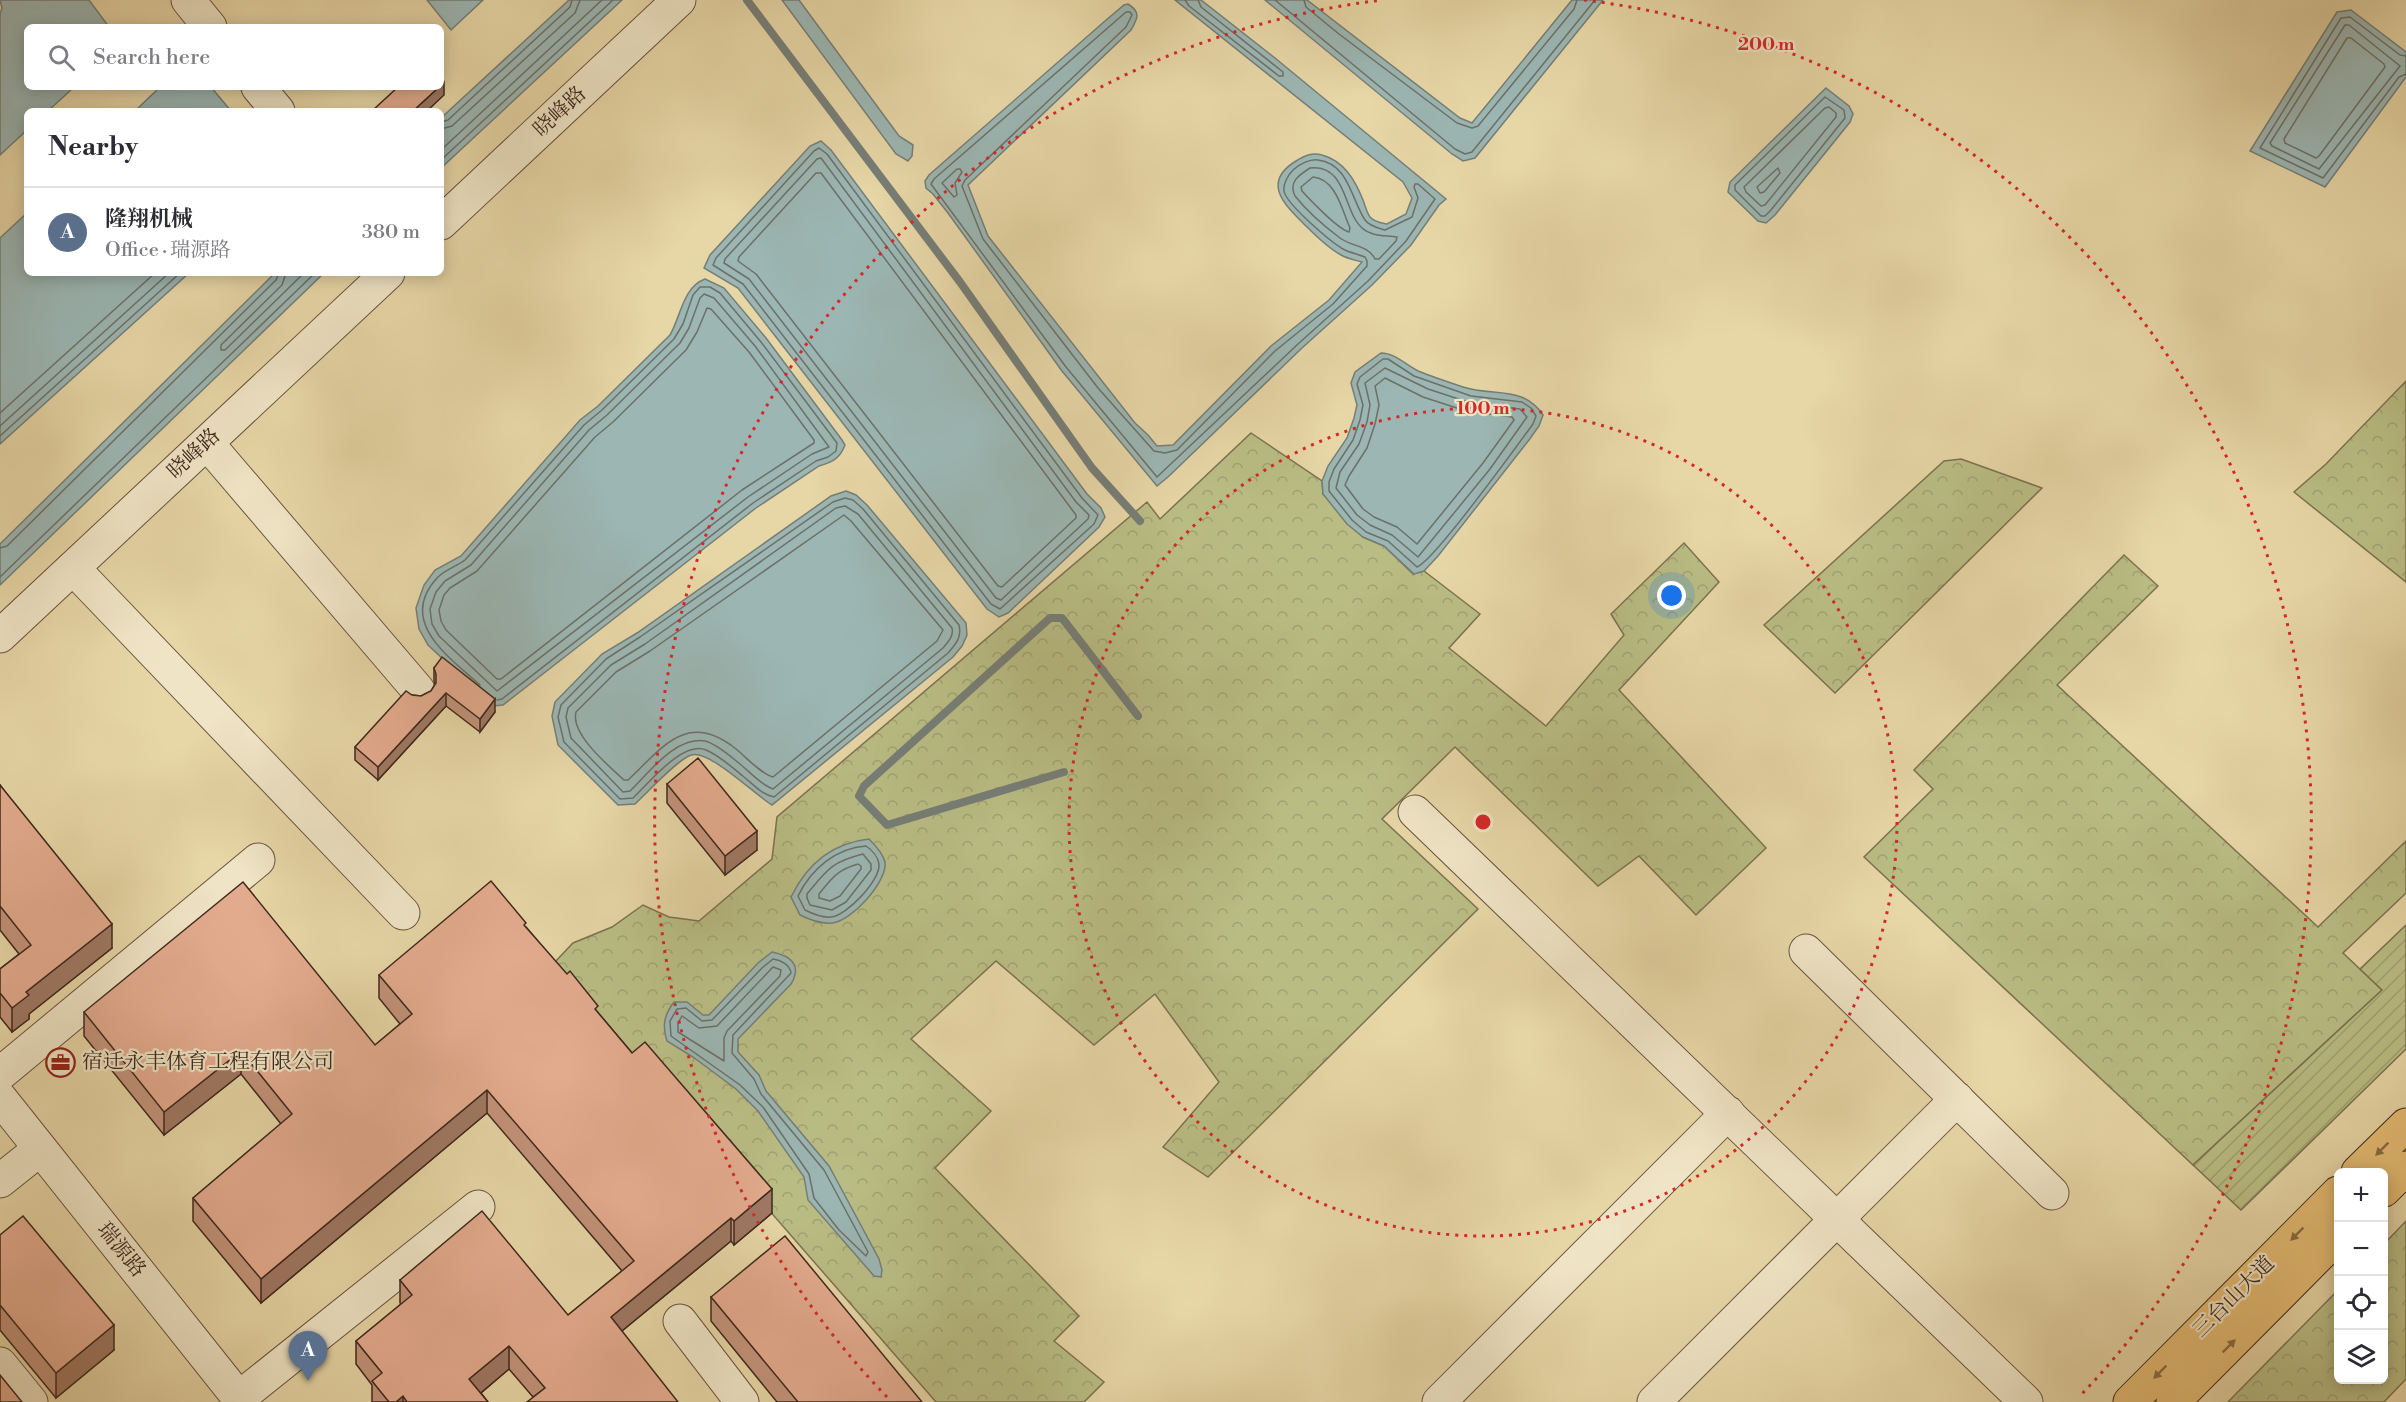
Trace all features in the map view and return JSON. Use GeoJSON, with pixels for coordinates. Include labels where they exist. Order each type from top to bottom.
{"type":"FeatureCollection","features":[{"type":"Feature","properties":{"kind":"main road"},"geometry":{"type":"LineString","coordinates":[[2363,1168],[2406,1125]]}},
{"type":"Feature","properties":{"kind":"main road"},"geometry":{"type":"LineString","coordinates":[[2388,1186],[2406,1167]]}},
{"type":"Feature","properties":{"kind":"main road","name":"三台山大道"},"geometry":{"type":"LineString","coordinates":[[2130,1402],[2334,1197]]}},
{"type":"Feature","properties":{"kind":"main road","name":"三台山大道"},"geometry":{"type":"LineString","coordinates":[[2173,1402],[2334,1240]]}},
{"type":"Feature","properties":{"kind":"street"},"geometry":{"type":"LineString","coordinates":[[188,0],[208,24]]}},
{"type":"Feature","properties":{"kind":"street","name":"晓峰路"},"geometry":{"type":"LineString","coordinates":[[444,220],[679,0]]}},
{"type":"Feature","properties":{"kind":"street"},"geometry":{"type":"LineString","coordinates":[[260,90],[276,108]]}},
{"type":"Feature","properties":{"kind":"street","name":"晓峰路"},"geometry":{"type":"LineString","coordinates":[[0,636],[385,276]]}},
{"type":"Feature","properties":{"kind":"street"},"geometry":{"type":"LineString","coordinates":[[207,443],[418,690]]}},
{"type":"Feature","properties":{"kind":"street"},"geometry":{"type":"LineString","coordinates":[[73,568],[403,913]]}},
{"type":"Feature","properties":{"kind":"street"},"geometry":{"type":"LineString","coordinates":[[1415,812],[2026,1402]]}},
{"type":"Feature","properties":{"kind":"street"},"geometry":{"type":"LineString","coordinates":[[0,1074],[258,860]]}},
{"type":"Feature","properties":{"kind":"street"},"geometry":{"type":"LineString","coordinates":[[1806,951],[2052,1193]]}},
{"type":"Feature","properties":{"kind":"street","name":"瑞源路"},"geometry":{"type":"LineString","coordinates":[[0,1098],[241,1400]]}},
{"type":"Feature","properties":{"kind":"street"},"geometry":{"type":"LineString","coordinates":[[1654,1402],[1958,1099]]}},
{"type":"Feature","properties":{"kind":"street"},"geometry":{"type":"LineString","coordinates":[[1439,1402],[1728,1113]]}},
{"type":"Feature","properties":{"kind":"street"},"geometry":{"type":"LineString","coordinates":[[0,1181],[40,1149]]}},
{"type":"Feature","properties":{"kind":"street"},"geometry":{"type":"LineString","coordinates":[[241,1400],[478,1207]]}},
{"type":"Feature","properties":{"kind":"street"},"geometry":{"type":"LineString","coordinates":[[680,1321],[742,1402]]}},
{"type":"Feature","properties":{"kind":"street"},"geometry":{"type":"LineString","coordinates":[[0,1364],[31,1402]]}},
{"type":"Feature","properties":{"kind":"green space"},"geometry":{"type":"Polygon","coordinates":[[[2406,381],[2406,582],[2294,492],[2326,464],[2406,381]]]}},
{"type":"Feature","properties":{"kind":"green space"},"geometry":{"type":"Polygon","coordinates":[[[1251,433],[1322,481],[1323,494],[1363,537],[1384,546],[1413,574],[1424,571],[1480,614],[1449,648],[1546,726],[1624,635],[1611,614],[1684,543],[1719,582],[1619,690],[1766,848],[1696,915],[1639,856],[1598,886],[1455,747],[1382,819],[1478,909],[1208,1177],[1163,1147],[1219,1082],[1155,994],[1094,1045],[996,961],[911,1039],[991,1111],[935,1168],[1079,1316],[1054,1341],[1104,1382],[1084,1402],[936,1402],[554,963],[573,943],[612,927],[643,905],[669,917],[699,921],[772,859],[777,817],[1147,502],[1160,519],[1251,433]]]}},
{"type":"Feature","properties":{"kind":"green space"},"geometry":{"type":"Polygon","coordinates":[[[1961,459],[2042,488],[1835,693],[1764,625],[1944,461],[1961,459]]]}},
{"type":"Feature","properties":{"kind":"green space"},"geometry":{"type":"Polygon","coordinates":[[[2124,555],[2158,586],[2057,685],[2318,927],[2406,841],[2406,893],[2343,953],[2382,990],[2193,1165],[1864,857],[1933,789],[1914,770],[2124,555]]]}},
{"type":"Feature","properties":{"kind":"green space"},"geometry":{"type":"Polygon","coordinates":[[[2406,925],[2406,1049],[2241,1210],[2193,1165],[2382,990],[2360,969],[2406,925]]]}},
{"type":"Feature","properties":{"kind":"green space"},"geometry":{"type":"Polygon","coordinates":[[[2406,1221],[2406,1379],[2384,1402],[2228,1402],[2334,1294],[2334,1384],[2388,1384],[2388,1240],[2406,1221]]]}},
{"type":"Feature","properties":{"kind":"water"},"geometry":{"type":"Polygon","coordinates":[[[0,0],[89,0],[107,24],[24,24],[24,90],[71,90],[51,108],[24,108],[24,133],[0,155],[0,14],[2,8],[0,0]]]}},
{"type":"Feature","properties":{"kind":"water"},"geometry":{"type":"Polygon","coordinates":[[[427,0],[483,0],[451,30],[427,0]]]}},
{"type":"Feature","properties":{"kind":"water"},"geometry":{"type":"Polygon","coordinates":[[[569,0],[622,0],[444,165],[444,115],[569,0]]]}},
{"type":"Feature","properties":{"kind":"water"},"geometry":{"type":"Polygon","coordinates":[[[782,0],[799,0],[899,136],[913,145],[912,156],[908,161],[896,154],[782,0]]]}},
{"type":"Feature","properties":{"kind":"water"},"geometry":{"type":"Polygon","coordinates":[[[1175,0],[1201,0],[1446,199],[1439,205],[1411,245],[1372,285],[1157,486],[1062,371],[948,213],[926,188],[925,181],[929,175],[1124,5],[1128,4],[1135,10],[1137,19],[1131,30],[968,185],[988,236],[1135,423],[1157,446],[1173,445],[1271,346],[1329,300],[1362,262],[1346,258],[1331,249],[1291,210],[1280,194],[1278,186],[1285,169],[1308,155],[1318,154],[1330,158],[1348,172],[1370,217],[1380,223],[1387,224],[1406,214],[1412,198],[1403,182],[1175,0]]]}},
{"type":"Feature","properties":{"kind":"water"},"geometry":{"type":"Polygon","coordinates":[[[1265,0],[1307,0],[1460,118],[1472,123],[1572,0],[1603,0],[1475,158],[1463,161],[1265,0]]]}},
{"type":"Feature","properties":{"kind":"water"},"geometry":{"type":"Polygon","coordinates":[[[2351,10],[2406,52],[2406,77],[2325,187],[2250,151],[2337,12],[2351,10]]]}},
{"type":"Feature","properties":{"kind":"water"},"geometry":{"type":"Polygon","coordinates":[[[1826,88],[1849,106],[1853,114],[1850,122],[1775,215],[1766,223],[1758,221],[1728,192],[1730,182],[1826,88]]]}},
{"type":"Feature","properties":{"kind":"water"},"geometry":{"type":"Polygon","coordinates":[[[157,90],[214,90],[228,108],[138,108],[157,90]]]}},
{"type":"Feature","properties":{"kind":"water"},"geometry":{"type":"Polygon","coordinates":[[[821,141],[831,150],[1087,494],[1101,508],[1105,517],[1099,527],[1008,613],[999,617],[987,609],[738,288],[704,268],[710,255],[810,146],[821,141]]]}},
{"type":"Feature","properties":{"kind":"water"},"geometry":{"type":"Polygon","coordinates":[[[24,216],[24,276],[186,276],[0,444],[0,238],[24,216]]]}},
{"type":"Feature","properties":{"kind":"water"},"geometry":{"type":"Polygon","coordinates":[[[272,276],[321,276],[0,585],[0,544],[272,276]]]}},
{"type":"Feature","properties":{"kind":"water"},"geometry":{"type":"Polygon","coordinates":[[[705,279],[724,288],[766,338],[845,445],[835,459],[819,466],[756,508],[503,705],[493,706],[428,645],[419,629],[416,608],[424,585],[435,570],[461,556],[580,420],[598,406],[670,335],[687,295],[692,288],[705,279]]]}},
{"type":"Feature","properties":{"kind":"water"},"geometry":{"type":"Polygon","coordinates":[[[1381,353],[1396,357],[1418,371],[1463,387],[1526,399],[1543,415],[1539,426],[1529,440],[1438,556],[1424,571],[1414,574],[1384,546],[1363,537],[1347,524],[1323,494],[1322,481],[1328,466],[1347,438],[1354,418],[1357,405],[1351,383],[1355,372],[1381,353]]]}},
{"type":"Feature","properties":{"kind":"water"},"geometry":{"type":"Polygon","coordinates":[[[846,491],[856,495],[867,505],[966,623],[967,635],[962,646],[953,657],[772,805],[709,759],[691,755],[671,769],[635,804],[618,805],[558,745],[552,716],[555,702],[602,654],[637,633],[831,496],[846,491]]]}},
{"type":"Feature","properties":{"kind":"water"},"geometry":{"type":"Polygon","coordinates":[[[869,839],[881,852],[885,862],[881,879],[867,899],[849,916],[832,923],[816,921],[800,915],[791,897],[797,885],[813,865],[832,850],[869,839]]]}},
{"type":"Feature","properties":{"kind":"water"},"geometry":{"type":"Polygon","coordinates":[[[772,952],[790,959],[795,967],[794,978],[791,984],[738,1039],[738,1052],[759,1075],[766,1091],[829,1166],[879,1259],[881,1277],[874,1276],[808,1200],[804,1177],[758,1111],[736,1089],[667,1041],[665,1021],[674,1002],[687,1002],[703,1015],[709,1015],[758,963],[772,952]]]}},
{"type":"Feature","properties":{"kind":"building"},"geometry":{"type":"Polygon","coordinates":[[[395,90],[436,90],[416,108],[375,108],[395,90]]]}},
{"type":"Feature","properties":{"kind":"building"},"geometry":{"type":"Polygon","coordinates":[[[442,657],[495,699],[480,719],[446,693],[378,767],[355,747],[406,691],[412,695],[421,696],[431,691],[436,683],[434,668],[442,657]]]}},
{"type":"Feature","properties":{"kind":"building"},"geometry":{"type":"Polygon","coordinates":[[[698,758],[757,831],[725,856],[667,784],[698,758]]]}},
{"type":"Feature","properties":{"kind":"building"},"geometry":{"type":"Polygon","coordinates":[[[0,785],[112,924],[26,992],[29,995],[12,1008],[0,993],[0,969],[31,945],[0,906],[0,785]]]}},
{"type":"Feature","properties":{"kind":"building"},"geometry":{"type":"Polygon","coordinates":[[[491,881],[526,923],[524,925],[567,974],[570,971],[598,1006],[595,1009],[632,1053],[645,1042],[772,1189],[734,1221],[731,1218],[611,1317],[678,1402],[527,1402],[545,1388],[509,1346],[469,1379],[488,1402],[407,1402],[403,1396],[396,1402],[389,1402],[372,1381],[382,1373],[356,1341],[412,1295],[400,1280],[482,1211],[568,1315],[634,1261],[487,1090],[261,1279],[193,1198],[292,1114],[241,1051],[164,1112],[84,1012],[243,882],[375,1045],[412,1014],[379,975],[491,881]]]}},
{"type":"Feature","properties":{"kind":"building"},"geometry":{"type":"Polygon","coordinates":[[[23,1216],[114,1325],[56,1373],[0,1305],[0,1235],[23,1216]]]}},
{"type":"Feature","properties":{"kind":"building"},"geometry":{"type":"Polygon","coordinates":[[[785,1236],[922,1402],[798,1402],[711,1297],[785,1236]]]}},
{"type":"Feature","properties":{"kind":"building"},"geometry":{"type":"Polygon","coordinates":[[[0,1375],[22,1402],[0,1402],[0,1375]]]}},
{"type":"Feature","properties":{"kind":"waterway"},"geometry":{"type":"LineString","coordinates":[[747,0],[960,282],[1092,468],[1140,521]]}},
{"type":"Feature","properties":{"kind":"waterway"},"geometry":{"type":"LineString","coordinates":[[1064,772],[887,825],[859,796],[864,786],[1050,618],[1062,618],[1138,716]]}},
{"type":"Feature","properties":{"kind":"place","name":"宿迁永丰体育工程有限公司"},"geometry":{"type":"Point","coordinates":[61,1062]}},
{"type":"Feature","properties":{"kind":"place","name":"隆翔机械"},"geometry":{"type":"Point","coordinates":[308,1381]}}]}
